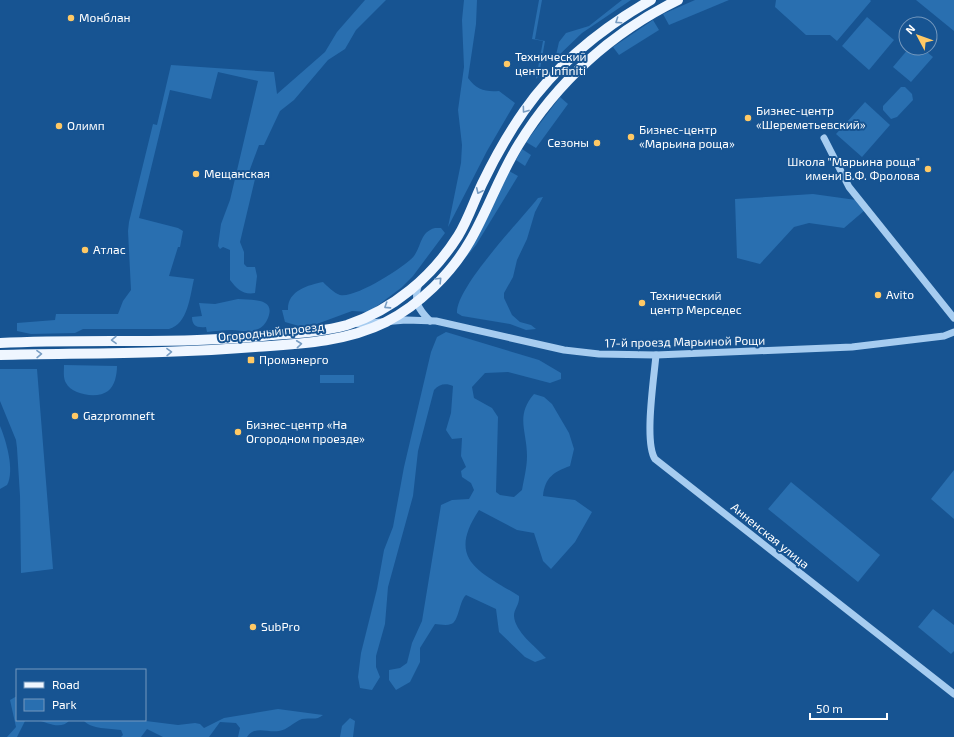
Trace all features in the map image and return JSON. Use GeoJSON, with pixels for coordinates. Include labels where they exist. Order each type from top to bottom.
{"type":"FeatureCollection","features":[{"type":"Feature","properties":{"kind":"main road","name":"Огородный проезд"},"geometry":{"type":"LineString","coordinates":[[0,343],[241,338],[324,330],[347,324],[379,311],[419,283],[434,267],[459,234],[496,156],[524,111],[546,83],[589,42],[651,0]]}},
{"type":"Feature","properties":{"kind":"main road","name":"Огородный проезд"},"geometry":{"type":"LineString","coordinates":[[0,355],[195,352],[299,344],[351,334],[386,321],[426,294],[458,259],[470,241],[508,163],[543,109],[570,77],[617,36],[654,12],[678,0]]}},
{"type":"Feature","properties":{"kind":"street"},"geometry":{"type":"LineString","coordinates":[[824,138],[849,187],[954,318]]}},
{"type":"Feature","properties":{"kind":"street"},"geometry":{"type":"LineString","coordinates":[[419,283],[416,293],[416,302],[420,310],[433,321]]}},
{"type":"Feature","properties":{"kind":"street"},"geometry":{"type":"LineString","coordinates":[[426,294],[423,300],[424,308],[433,321]]}},
{"type":"Feature","properties":{"kind":"street","name":"17-й проезд Марьиной Рощи"},"geometry":{"type":"LineString","coordinates":[[347,324],[386,321],[433,321],[564,350],[600,354],[656,355],[852,347],[944,336],[954,332]]}},
{"type":"Feature","properties":{"kind":"street","name":"Анненская улица"},"geometry":{"type":"LineString","coordinates":[[656,355],[649,437],[652,454],[655,459],[954,694]]}},
{"type":"Feature","properties":{"kind":"green space"},"geometry":{"type":"Polygon","coordinates":[[[365,0],[386,0],[356,30],[345,49],[328,60],[294,100],[280,111],[264,145],[259,145],[246,180],[255,179],[240,242],[244,252],[244,264],[247,267],[255,267],[257,276],[255,293],[241,291],[230,280],[230,250],[223,247],[220,249],[218,246],[221,224],[230,200],[258,81],[218,72],[211,99],[170,90],[139,218],[178,228],[183,231],[180,247],[178,247],[169,276],[194,279],[187,308],[180,321],[169,329],[83,329],[75,333],[31,334],[17,331],[17,323],[55,320],[56,314],[118,314],[123,301],[131,290],[128,231],[129,222],[153,124],[157,125],[171,65],[274,72],[277,94],[325,52],[337,32],[365,0]]]}},
{"type":"Feature","properties":{"kind":"green space"},"geometry":{"type":"Polygon","coordinates":[[[464,0],[477,0],[476,24],[468,78],[478,88],[490,91],[499,91],[515,103],[487,151],[448,227],[461,163],[462,145],[458,110],[464,67],[462,20],[464,0]]]}},
{"type":"Feature","properties":{"kind":"green space"},"geometry":{"type":"Polygon","coordinates":[[[539,0],[542,0],[535,39],[545,41],[540,69],[544,70],[536,79],[543,41],[532,39],[539,0]]]}},
{"type":"Feature","properties":{"kind":"green space"},"geometry":{"type":"Polygon","coordinates":[[[622,0],[631,0],[582,33],[558,56],[556,55],[559,42],[566,33],[589,26],[622,0]]]}},
{"type":"Feature","properties":{"kind":"green space"},"geometry":{"type":"Polygon","coordinates":[[[695,0],[729,0],[669,25],[663,14],[695,0]]]}},
{"type":"Feature","properties":{"kind":"green space"},"geometry":{"type":"Polygon","coordinates":[[[776,0],[871,1],[837,41],[830,35],[806,35],[775,7],[776,0]]]}},
{"type":"Feature","properties":{"kind":"green space"},"geometry":{"type":"Polygon","coordinates":[[[916,0],[954,0],[954,31],[938,18],[938,16],[936,16],[916,0]]]}},
{"type":"Feature","properties":{"kind":"green space"},"geometry":{"type":"Polygon","coordinates":[[[867,17],[894,40],[869,70],[842,46],[867,17]]]}},
{"type":"Feature","properties":{"kind":"green space"},"geometry":{"type":"Polygon","coordinates":[[[653,20],[659,30],[619,55],[613,47],[653,20]]]}},
{"type":"Feature","properties":{"kind":"green space"},"geometry":{"type":"Polygon","coordinates":[[[902,56],[933,57],[911,82],[893,67],[902,56]]]}},
{"type":"Feature","properties":{"kind":"green space"},"geometry":{"type":"Polygon","coordinates":[[[901,87],[905,87],[912,94],[913,100],[897,117],[891,119],[883,110],[883,106],[901,87]]]}},
{"type":"Feature","properties":{"kind":"green space"},"geometry":{"type":"Polygon","coordinates":[[[560,97],[568,104],[536,148],[526,142],[560,97]]]}},
{"type":"Feature","properties":{"kind":"green space"},"geometry":{"type":"Polygon","coordinates":[[[865,102],[890,125],[862,157],[836,134],[865,102]]]}},
{"type":"Feature","properties":{"kind":"green space"},"geometry":{"type":"Polygon","coordinates":[[[522,149],[531,155],[525,166],[516,160],[522,149]]]}},
{"type":"Feature","properties":{"kind":"green space"},"geometry":{"type":"Polygon","coordinates":[[[509,171],[518,176],[476,245],[448,279],[509,171]]]}},
{"type":"Feature","properties":{"kind":"green space"},"geometry":{"type":"Polygon","coordinates":[[[813,194],[856,200],[865,210],[844,228],[809,223],[794,227],[760,264],[737,258],[735,199],[813,194]]]}},
{"type":"Feature","properties":{"kind":"green space"},"geometry":{"type":"Polygon","coordinates":[[[543,197],[535,212],[527,239],[517,260],[513,277],[504,293],[504,298],[512,315],[520,322],[531,325],[536,329],[526,330],[510,324],[462,316],[457,313],[459,302],[477,271],[538,198],[543,197]]]}},
{"type":"Feature","properties":{"kind":"green space"},"geometry":{"type":"Polygon","coordinates":[[[441,228],[445,233],[413,276],[401,288],[369,312],[352,311],[306,328],[285,322],[282,310],[288,310],[291,298],[300,290],[323,282],[340,295],[347,295],[367,287],[379,281],[409,261],[417,252],[424,236],[430,230],[441,228]]]}},
{"type":"Feature","properties":{"kind":"green space"},"geometry":{"type":"Polygon","coordinates":[[[238,299],[256,300],[266,303],[270,311],[267,320],[262,327],[250,331],[229,330],[207,332],[206,327],[198,327],[194,324],[192,317],[202,316],[199,303],[215,304],[238,299]]]}},
{"type":"Feature","properties":{"kind":"green space"},"geometry":{"type":"Polygon","coordinates":[[[446,332],[539,360],[561,373],[561,379],[550,383],[508,372],[485,373],[472,387],[474,398],[492,408],[498,417],[496,492],[500,495],[514,497],[522,490],[527,456],[523,417],[528,402],[534,394],[544,397],[552,404],[569,433],[574,449],[570,466],[551,476],[546,484],[543,496],[575,500],[592,512],[575,542],[551,569],[543,561],[534,533],[517,530],[479,510],[470,527],[466,541],[467,553],[472,562],[480,571],[519,596],[519,602],[514,613],[515,622],[527,639],[546,658],[535,662],[525,657],[499,632],[496,609],[466,595],[454,622],[447,625],[435,624],[420,648],[420,662],[410,682],[396,690],[389,680],[389,670],[400,668],[407,663],[412,643],[422,621],[441,505],[452,500],[469,499],[474,490],[471,483],[462,477],[461,471],[466,467],[461,456],[462,438],[452,439],[446,430],[451,413],[453,386],[438,386],[434,390],[418,451],[413,496],[388,587],[385,624],[376,656],[376,667],[380,677],[372,690],[360,688],[358,677],[361,653],[377,589],[384,550],[393,527],[404,467],[431,352],[437,337],[446,332]]]}},
{"type":"Feature","properties":{"kind":"green space"},"geometry":{"type":"Polygon","coordinates":[[[64,365],[117,366],[117,373],[112,386],[108,391],[98,395],[92,395],[79,393],[69,387],[64,377],[64,365]]]}},
{"type":"Feature","properties":{"kind":"green space"},"geometry":{"type":"Polygon","coordinates":[[[0,369],[37,369],[53,569],[21,573],[20,496],[17,448],[16,440],[0,401],[0,369]]]}},
{"type":"Feature","properties":{"kind":"green space"},"geometry":{"type":"Polygon","coordinates":[[[320,375],[354,375],[354,383],[320,383],[320,375]]]}},
{"type":"Feature","properties":{"kind":"green space"},"geometry":{"type":"Polygon","coordinates":[[[0,426],[9,456],[10,472],[7,485],[0,489],[0,426]]]}},
{"type":"Feature","properties":{"kind":"green space"},"geometry":{"type":"Polygon","coordinates":[[[954,470],[954,519],[931,499],[954,470]]]}},
{"type":"Feature","properties":{"kind":"green space"},"geometry":{"type":"Polygon","coordinates":[[[791,482],[880,555],[858,582],[768,509],[791,482]]]}},
{"type":"Feature","properties":{"kind":"green space"},"geometry":{"type":"Polygon","coordinates":[[[933,609],[954,625],[954,651],[951,654],[918,627],[933,609]]]}},
{"type":"Feature","properties":{"kind":"green space"},"geometry":{"type":"Polygon","coordinates":[[[16,697],[16,721],[25,721],[17,737],[7,737],[16,727],[10,700],[16,697]]]}},
{"type":"Feature","properties":{"kind":"green space"},"geometry":{"type":"Polygon","coordinates":[[[278,709],[323,715],[315,718],[302,719],[282,730],[257,730],[250,733],[247,737],[238,737],[240,728],[236,723],[220,722],[209,737],[163,737],[147,729],[141,737],[121,737],[123,735],[121,730],[91,726],[84,721],[146,721],[178,725],[195,723],[200,724],[204,728],[224,718],[278,709]]]}},
{"type":"Feature","properties":{"kind":"green space"},"geometry":{"type":"Polygon","coordinates":[[[350,718],[355,721],[353,737],[340,737],[342,726],[350,718]]]}},
{"type":"Feature","properties":{"kind":"green space"},"geometry":{"type":"Polygon","coordinates":[[[40,721],[69,721],[62,725],[54,725],[40,721]]]}},
{"type":"Feature","properties":{"kind":"place","name":"Монблан"},"geometry":{"type":"Point","coordinates":[71,18]}},
{"type":"Feature","properties":{"kind":"place","name":"Технический центр Infiniti"},"geometry":{"type":"Point","coordinates":[507,64]}},
{"type":"Feature","properties":{"kind":"place","name":"Бизнес-центр «Шереметьевский»"},"geometry":{"type":"Point","coordinates":[748,118]}},
{"type":"Feature","properties":{"kind":"place","name":"Олимп"},"geometry":{"type":"Point","coordinates":[59,126]}},
{"type":"Feature","properties":{"kind":"place","name":"Бизнес-центр «Марьина роща»"},"geometry":{"type":"Point","coordinates":[631,137]}},
{"type":"Feature","properties":{"kind":"place","name":"Сезоны"},"geometry":{"type":"Point","coordinates":[597,143]}},
{"type":"Feature","properties":{"kind":"place","name":"Школа \"Марьина роща\" имени В.Ф. Фролова"},"geometry":{"type":"Point","coordinates":[928,169]}},
{"type":"Feature","properties":{"kind":"place","name":"Мещанская"},"geometry":{"type":"Point","coordinates":[196,174]}},
{"type":"Feature","properties":{"kind":"place","name":"Атлас"},"geometry":{"type":"Point","coordinates":[85,250]}},
{"type":"Feature","properties":{"kind":"place","name":"Avito"},"geometry":{"type":"Point","coordinates":[878,295]}},
{"type":"Feature","properties":{"kind":"place","name":"Технический центр Мерседес"},"geometry":{"type":"Point","coordinates":[642,303]}},
{"type":"Feature","properties":{"kind":"place","name":"Промэнерго"},"geometry":{"type":"Point","coordinates":[251,360]}},
{"type":"Feature","properties":{"kind":"place","name":"Gazpromneft"},"geometry":{"type":"Point","coordinates":[75,416]}},
{"type":"Feature","properties":{"kind":"place","name":"Бизнес-центр «На Огородном проезде»"},"geometry":{"type":"Point","coordinates":[238,432]}},
{"type":"Feature","properties":{"kind":"place","name":"SubPro"},"geometry":{"type":"Point","coordinates":[253,627]}}]}
